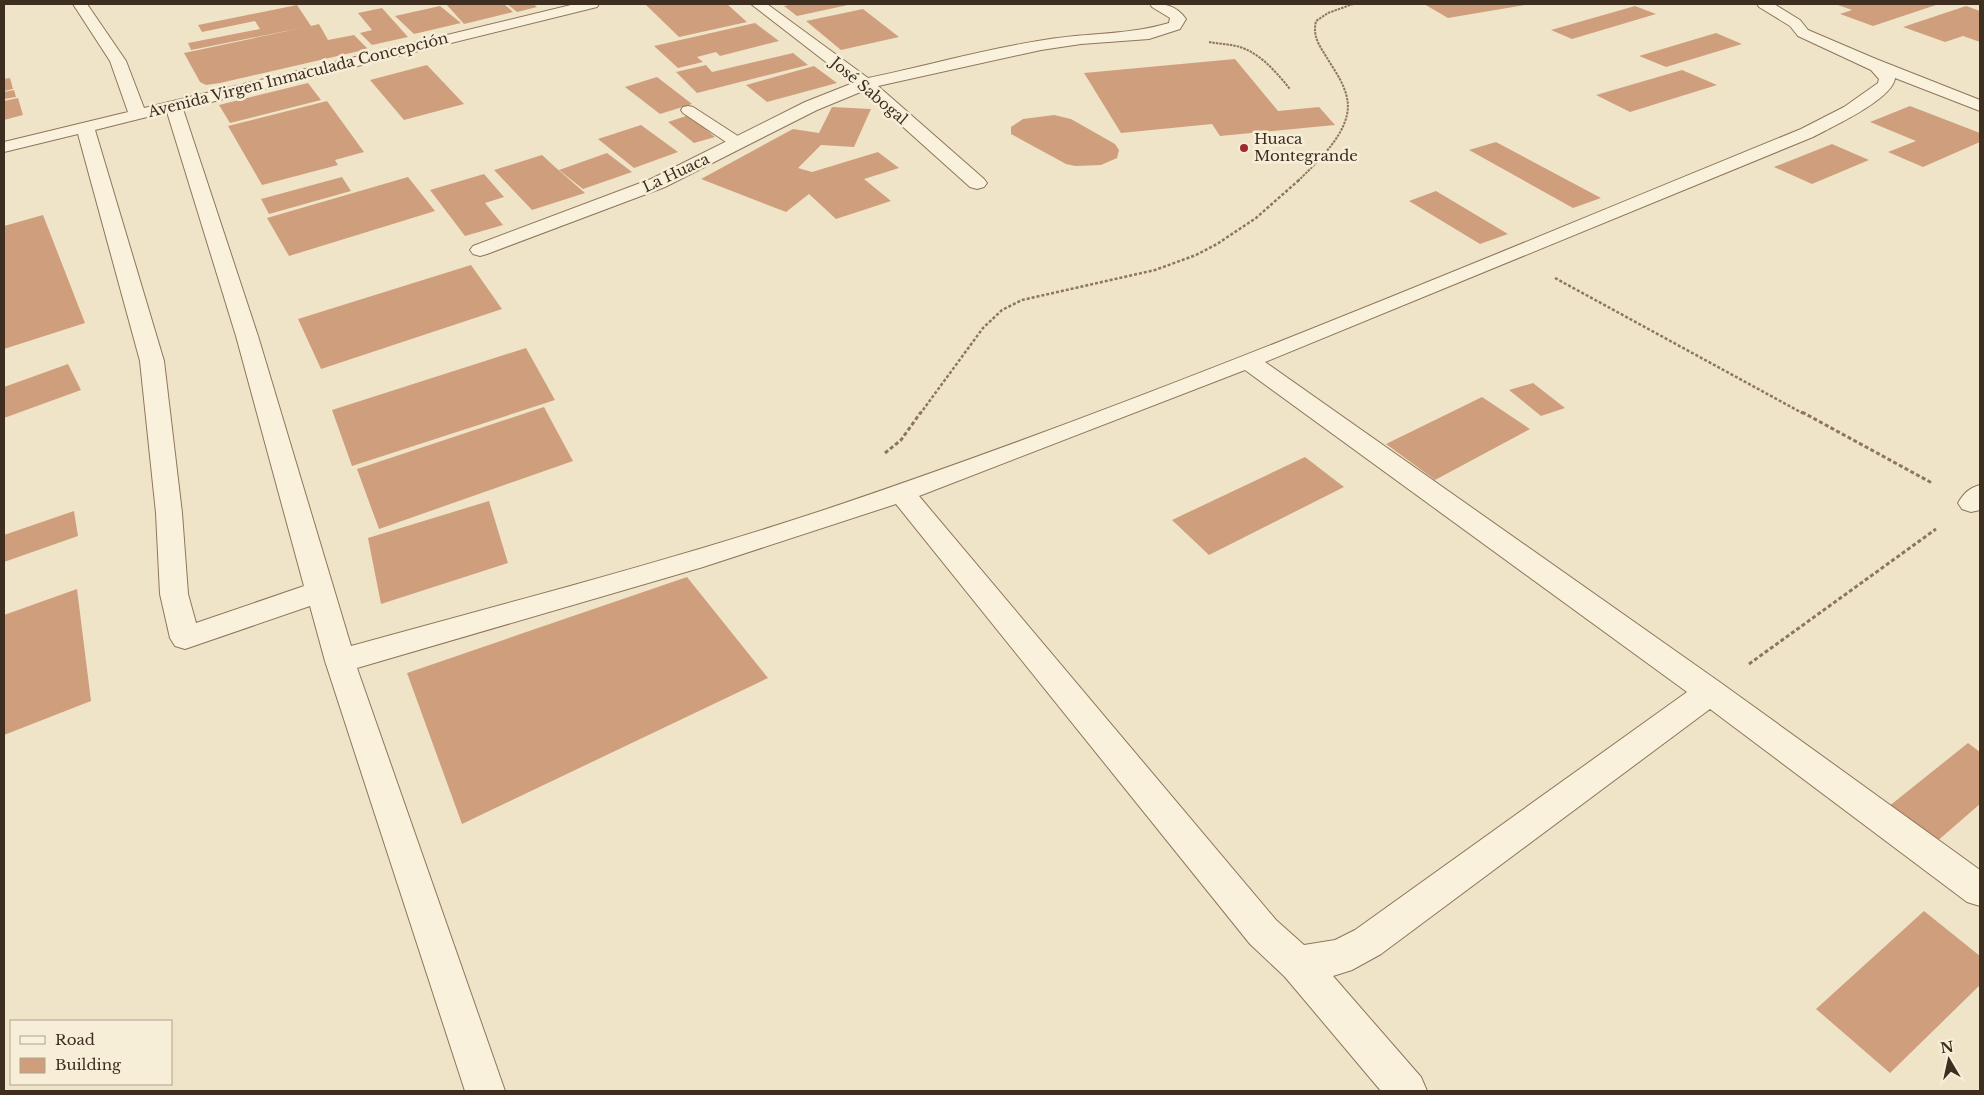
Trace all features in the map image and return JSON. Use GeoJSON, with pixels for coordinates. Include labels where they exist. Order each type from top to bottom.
{"type":"FeatureCollection","features":[{"type":"Feature","properties":{"kind":"street"},"geometry":{"type":"LineString","coordinates":[[80,4],[118,61],[138,114]]}},
{"type":"Feature","properties":{"kind":"street","name":"Avenida Virgen Inmaculada Concepción"},"geometry":{"type":"LineString","coordinates":[[4,148],[592,4]]}},
{"type":"Feature","properties":{"kind":"street","name":"José Sabogal"},"geometry":{"type":"LineString","coordinates":[[758,4],[865,84],[977,183]]}},
{"type":"Feature","properties":{"kind":"street","name":"La Huaca"},"geometry":{"type":"LineString","coordinates":[[480,250],[658,183],[811,106],[865,84],[1048,44],[1150,34],[1171,28],[1178,23],[1175,15],[1157,4]]}},
{"type":"Feature","properties":{"kind":"street"},"geometry":{"type":"LineString","coordinates":[[1764,4],[1795,23],[1803,33],[1980,106]]}},
{"type":"Feature","properties":{"kind":"street"},"geometry":{"type":"LineString","coordinates":[[340,661],[730,549],[901,492],[1249,362],[1832,121],[1868,100],[1886,85],[1887,78],[1884,73],[1867,61]]}},
{"type":"Feature","properties":{"kind":"street"},"geometry":{"type":"LineString","coordinates":[[174,106],[247,336],[340,661],[485,1091]]}},
{"type":"Feature","properties":{"kind":"street"},"geometry":{"type":"LineString","coordinates":[[84,127],[152,361],[169,513],[174,594],[185,638],[320,592]]}},
{"type":"Feature","properties":{"kind":"street"},"geometry":{"type":"LineString","coordinates":[[1249,362],[1710,692],[1980,890]]}},
{"type":"Feature","properties":{"kind":"street"},"geometry":{"type":"LineString","coordinates":[[901,492],[1263,932],[1298,964],[1407,1091]]}},
{"type":"Feature","properties":{"kind":"street"},"geometry":{"type":"LineString","coordinates":[[1298,964],[1339,957],[1368,942],[1710,692]]}},
{"type":"Feature","properties":{"kind":"lane"},"geometry":{"type":"LineString","coordinates":[[688,110],[738,143]]}},
{"type":"Feature","properties":{"kind":"path"},"geometry":{"type":"LineString","coordinates":[[880,457],[901,440],[983,328],[1002,310],[1022,300],[1173,265],[1208,249],[1241,230],[1275,204],[1304,177],[1344,127],[1350,108],[1343,84],[1315,38],[1313,30],[1316,22],[1325,15],[1353,4]]}},
{"type":"Feature","properties":{"kind":"path"},"geometry":{"type":"LineString","coordinates":[[1150,34],[1239,46],[1259,57],[1290,89]]}},
{"type":"Feature","properties":{"kind":"path"},"geometry":{"type":"LineString","coordinates":[[1510,254],[1975,499],[1710,692]]}},
{"type":"Feature","properties":{"kind":"building"},"geometry":{"type":"Polygon","coordinates":[[[446,4],[504,4],[513,12],[464,24],[446,4]]]}},
{"type":"Feature","properties":{"kind":"building"},"geometry":{"type":"Polygon","coordinates":[[[507,4],[533,4],[537,7],[517,12],[507,4]]]}},
{"type":"Feature","properties":{"kind":"building"},"geometry":{"type":"Polygon","coordinates":[[[645,4],[727,4],[747,22],[679,37],[645,4]]]}},
{"type":"Feature","properties":{"kind":"building"},"geometry":{"type":"Polygon","coordinates":[[[793,4],[848,5],[797,16],[784,6],[793,4]]]}},
{"type":"Feature","properties":{"kind":"building"},"geometry":{"type":"Polygon","coordinates":[[[1424,4],[1525,4],[1525,5],[1448,18],[1424,4]]]}},
{"type":"Feature","properties":{"kind":"building"},"geometry":{"type":"Polygon","coordinates":[[[1835,4],[1939,4],[1873,26],[1840,14],[1852,10],[1835,4]]]}},
{"type":"Feature","properties":{"kind":"building"},"geometry":{"type":"Polygon","coordinates":[[[297,5],[311,26],[319,24],[328,40],[354,35],[368,49],[220,83],[206,85],[200,82],[184,53],[306,27],[191,50],[188,43],[260,29],[255,21],[202,32],[198,25],[297,5]]]}},
{"type":"Feature","properties":{"kind":"building"},"geometry":{"type":"Polygon","coordinates":[[[440,6],[461,23],[414,34],[395,16],[440,6]]]}},
{"type":"Feature","properties":{"kind":"building"},"geometry":{"type":"Polygon","coordinates":[[[1635,6],[1656,14],[1572,39],[1551,30],[1635,6]]]}},
{"type":"Feature","properties":{"kind":"building"},"geometry":{"type":"Polygon","coordinates":[[[1966,6],[1980,11],[1980,42],[1963,36],[1945,42],[1903,27],[1966,6]]]}},
{"type":"Feature","properties":{"kind":"building"},"geometry":{"type":"Polygon","coordinates":[[[382,8],[408,37],[372,45],[360,33],[372,30],[358,13],[382,8]]]}},
{"type":"Feature","properties":{"kind":"building"},"geometry":{"type":"Polygon","coordinates":[[[863,9],[899,37],[841,50],[806,21],[863,9]]]}},
{"type":"Feature","properties":{"kind":"building"},"geometry":{"type":"Polygon","coordinates":[[[755,23],[779,41],[720,56],[716,52],[697,57],[703,62],[678,68],[654,46],[755,23]]]}},
{"type":"Feature","properties":{"kind":"building"},"geometry":{"type":"Polygon","coordinates":[[[1716,33],[1742,44],[1666,67],[1639,56],[1716,33]]]}},
{"type":"Feature","properties":{"kind":"building"},"geometry":{"type":"Polygon","coordinates":[[[793,53],[808,65],[697,93],[676,72],[706,65],[712,72],[793,53]]]}},
{"type":"Feature","properties":{"kind":"building"},"geometry":{"type":"Polygon","coordinates":[[[1235,59],[1278,111],[1319,107],[1335,125],[1220,136],[1212,124],[1121,133],[1084,73],[1235,59]]]}},
{"type":"Feature","properties":{"kind":"building"},"geometry":{"type":"Polygon","coordinates":[[[427,65],[464,104],[404,120],[370,80],[427,65]]]}},
{"type":"Feature","properties":{"kind":"building"},"geometry":{"type":"Polygon","coordinates":[[[814,66],[837,83],[767,102],[746,85],[814,66]]]}},
{"type":"Feature","properties":{"kind":"building"},"geometry":{"type":"Polygon","coordinates":[[[1682,70],[1717,85],[1630,112],[1596,95],[1682,70]]]}},
{"type":"Feature","properties":{"kind":"building"},"geometry":{"type":"Polygon","coordinates":[[[657,77],[692,104],[660,114],[625,87],[657,77]]]}},
{"type":"Feature","properties":{"kind":"building"},"geometry":{"type":"Polygon","coordinates":[[[10,78],[13,89],[4,91],[4,79],[10,78]]]}},
{"type":"Feature","properties":{"kind":"building"},"geometry":{"type":"Polygon","coordinates":[[[308,83],[321,100],[230,123],[219,105],[308,83]]]}},
{"type":"Feature","properties":{"kind":"building"},"geometry":{"type":"Polygon","coordinates":[[[14,90],[16,97],[4,99],[4,92],[14,90]]]}},
{"type":"Feature","properties":{"kind":"building"},"geometry":{"type":"Polygon","coordinates":[[[18,98],[23,115],[4,120],[4,101],[18,98]]]}},
{"type":"Feature","properties":{"kind":"building"},"geometry":{"type":"Polygon","coordinates":[[[327,101],[364,152],[335,160],[338,165],[262,185],[228,126],[327,101]]]}},
{"type":"Feature","properties":{"kind":"building"},"geometry":{"type":"Polygon","coordinates":[[[1910,106],[1980,133],[1980,142],[1923,167],[1888,152],[1916,141],[1870,122],[1910,106]]]}},
{"type":"Feature","properties":{"kind":"building"},"geometry":{"type":"Polygon","coordinates":[[[832,107],[871,109],[854,147],[821,145],[798,168],[812,172],[878,152],[899,168],[864,179],[891,201],[836,219],[809,194],[786,212],[701,179],[793,129],[819,133],[832,107]]]}},
{"type":"Feature","properties":{"kind":"building"},"geometry":{"type":"Polygon","coordinates":[[[689,115],[715,137],[694,143],[668,122],[689,115]]]}},
{"type":"Feature","properties":{"kind":"building"},"geometry":{"type":"Polygon","coordinates":[[[1054,115],[1071,119],[1115,144],[1119,150],[1117,158],[1101,165],[1075,166],[1066,164],[1011,134],[1011,127],[1023,119],[1054,115]]]}},
{"type":"Feature","properties":{"kind":"building"},"geometry":{"type":"Polygon","coordinates":[[[641,125],[678,152],[634,168],[598,139],[641,125]]]}},
{"type":"Feature","properties":{"kind":"building"},"geometry":{"type":"Polygon","coordinates":[[[1496,142],[1601,198],[1573,208],[1469,150],[1496,142]]]}},
{"type":"Feature","properties":{"kind":"building"},"geometry":{"type":"Polygon","coordinates":[[[1832,144],[1869,160],[1812,184],[1774,167],[1832,144]]]}},
{"type":"Feature","properties":{"kind":"building"},"geometry":{"type":"Polygon","coordinates":[[[607,153],[632,172],[583,189],[559,170],[607,153]]]}},
{"type":"Feature","properties":{"kind":"building"},"geometry":{"type":"Polygon","coordinates":[[[542,155],[585,193],[532,210],[494,170],[542,155]]]}},
{"type":"Feature","properties":{"kind":"building"},"geometry":{"type":"Polygon","coordinates":[[[484,174],[504,197],[485,203],[503,225],[465,236],[430,190],[484,174]]]}},
{"type":"Feature","properties":{"kind":"building"},"geometry":{"type":"Polygon","coordinates":[[[342,177],[351,191],[269,214],[261,199],[342,177]]]}},
{"type":"Feature","properties":{"kind":"building"},"geometry":{"type":"Polygon","coordinates":[[[408,177],[435,211],[289,256],[267,218],[408,177]]]}},
{"type":"Feature","properties":{"kind":"building"},"geometry":{"type":"Polygon","coordinates":[[[1436,191],[1508,234],[1480,244],[1409,201],[1436,191]]]}},
{"type":"Feature","properties":{"kind":"building"},"geometry":{"type":"Polygon","coordinates":[[[43,215],[85,323],[4,349],[4,226],[43,215]]]}},
{"type":"Feature","properties":{"kind":"building"},"geometry":{"type":"Polygon","coordinates":[[[471,265],[502,309],[321,369],[298,319],[471,265]]]}},
{"type":"Feature","properties":{"kind":"building"},"geometry":{"type":"Polygon","coordinates":[[[526,348],[555,400],[352,466],[332,410],[526,348]]]}},
{"type":"Feature","properties":{"kind":"building"},"geometry":{"type":"Polygon","coordinates":[[[68,364],[81,390],[4,418],[4,387],[68,364]]]}},
{"type":"Feature","properties":{"kind":"building"},"geometry":{"type":"Polygon","coordinates":[[[1533,383],[1565,408],[1541,416],[1509,390],[1533,383]]]}},
{"type":"Feature","properties":{"kind":"building"},"geometry":{"type":"Polygon","coordinates":[[[1482,397],[1530,429],[1435,480],[1386,444],[1482,397]]]}},
{"type":"Feature","properties":{"kind":"building"},"geometry":{"type":"Polygon","coordinates":[[[544,407],[573,461],[379,529],[357,469],[544,407]]]}},
{"type":"Feature","properties":{"kind":"building"},"geometry":{"type":"Polygon","coordinates":[[[1305,457],[1344,487],[1209,555],[1172,520],[1305,457]]]}},
{"type":"Feature","properties":{"kind":"building"},"geometry":{"type":"Polygon","coordinates":[[[489,501],[508,563],[381,604],[368,538],[489,501]]]}},
{"type":"Feature","properties":{"kind":"building"},"geometry":{"type":"Polygon","coordinates":[[[74,511],[78,536],[4,562],[4,535],[74,511]]]}},
{"type":"Feature","properties":{"kind":"building"},"geometry":{"type":"Polygon","coordinates":[[[687,577],[768,678],[462,824],[407,673],[687,577]]]}},
{"type":"Feature","properties":{"kind":"building"},"geometry":{"type":"Polygon","coordinates":[[[77,589],[91,701],[4,735],[4,615],[77,589]]]}},
{"type":"Feature","properties":{"kind":"building"},"geometry":{"type":"Polygon","coordinates":[[[1968,743],[1980,752],[1980,804],[1935,843],[1888,807],[1968,743]]]}},
{"type":"Feature","properties":{"kind":"building"},"geometry":{"type":"Polygon","coordinates":[[[1924,911],[1980,956],[1980,985],[1890,1073],[1816,1009],[1924,911]]]}},
{"type":"Feature","properties":{"kind":"place","name":"Huaca Montegrande"},"geometry":{"type":"Point","coordinates":[1244,148]}}]}
